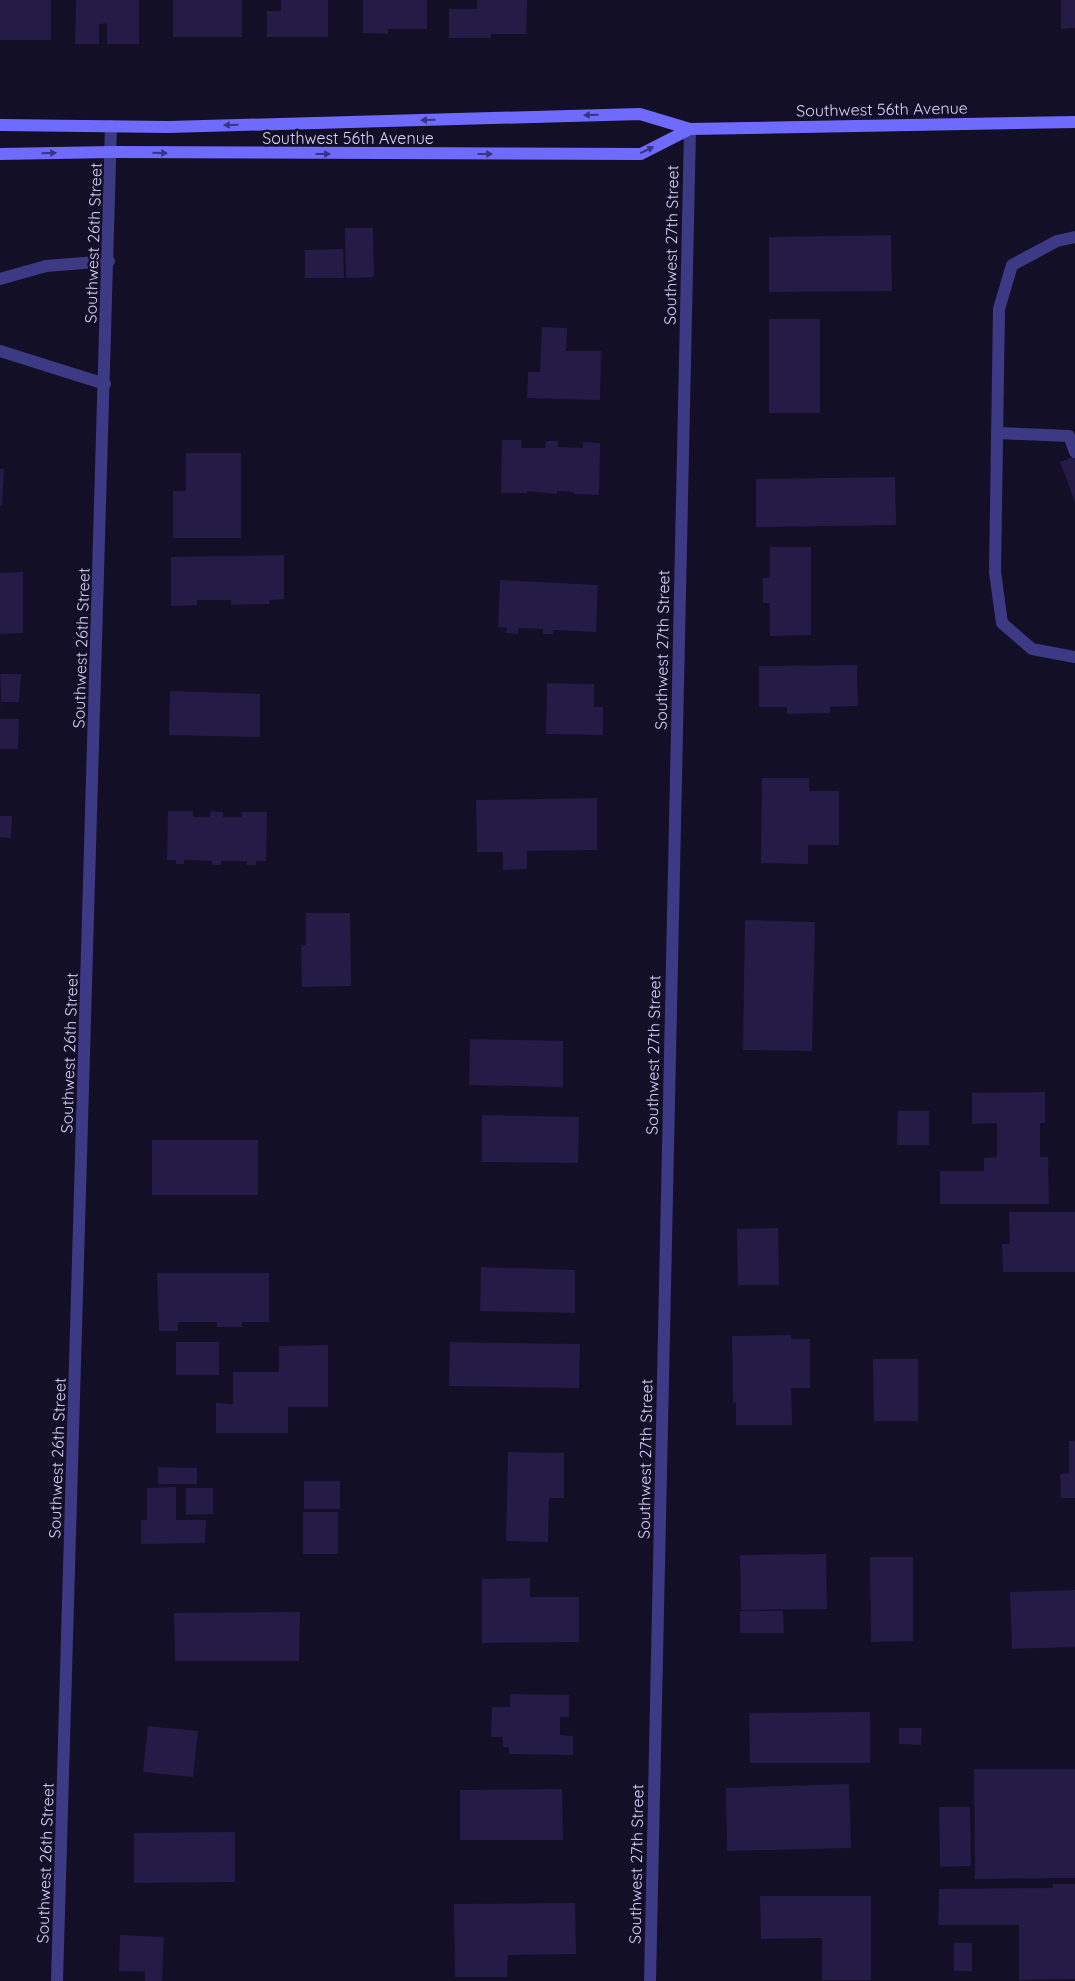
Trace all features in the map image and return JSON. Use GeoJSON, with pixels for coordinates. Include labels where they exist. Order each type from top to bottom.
{"type":"FeatureCollection","features":[{"type":"Feature","properties":{"kind":"street","name":"Southwest 56th Avenue"},"geometry":{"type":"LineString","coordinates":[[0,125],[169,127],[640,114],[690,129],[1075,122]]}},
{"type":"Feature","properties":{"kind":"street","name":"Southwest 26th Street"},"geometry":{"type":"LineString","coordinates":[[57,1981],[112,126]]}},
{"type":"Feature","properties":{"kind":"street","name":"Southwest 56th Avenue"},"geometry":{"type":"LineString","coordinates":[[0,154],[112,152],[166,154],[641,154],[690,129]]}},
{"type":"Feature","properties":{"kind":"street","name":"Southwest 27th Street"},"geometry":{"type":"LineString","coordinates":[[650,1981],[690,129]]}},
{"type":"Feature","properties":{"kind":"street"},"geometry":{"type":"LineString","coordinates":[[1075,238],[1057,241],[1012,265],[999,309],[995,572],[1002,623],[1032,648],[1075,657]]}},
{"type":"Feature","properties":{"kind":"street"},"geometry":{"type":"LineString","coordinates":[[0,280],[46,266],[108,261]]}},
{"type":"Feature","properties":{"kind":"street"},"geometry":{"type":"LineString","coordinates":[[0,351],[105,384]]}},
{"type":"Feature","properties":{"kind":"street"},"geometry":{"type":"LineString","coordinates":[[997,433],[1069,436],[1075,452]]}},
{"type":"Feature","properties":{"kind":"building"},"geometry":{"type":"Polygon","coordinates":[[[0,0],[51,0],[51,40],[0,40],[0,0]]]}},
{"type":"Feature","properties":{"kind":"building"},"geometry":{"type":"Polygon","coordinates":[[[76,0],[139,0],[139,44],[107,44],[107,23],[99,24],[99,44],[75,44],[76,0]]]}},
{"type":"Feature","properties":{"kind":"building"},"geometry":{"type":"Polygon","coordinates":[[[173,0],[242,0],[242,37],[173,37],[173,0]]]}},
{"type":"Feature","properties":{"kind":"building"},"geometry":{"type":"Polygon","coordinates":[[[281,0],[328,0],[328,37],[267,37],[267,11],[281,11],[281,0]]]}},
{"type":"Feature","properties":{"kind":"building"},"geometry":{"type":"Polygon","coordinates":[[[363,0],[427,0],[427,29],[388,29],[388,34],[363,33],[363,0]]]}},
{"type":"Feature","properties":{"kind":"building"},"geometry":{"type":"Polygon","coordinates":[[[477,0],[527,0],[526,34],[491,34],[491,38],[449,38],[449,9],[477,9],[477,0]]]}},
{"type":"Feature","properties":{"kind":"building"},"geometry":{"type":"Polygon","coordinates":[[[1061,0],[1075,0],[1075,28],[1061,29],[1061,0]]]}},
{"type":"Feature","properties":{"kind":"building"},"geometry":{"type":"Polygon","coordinates":[[[345,228],[373,228],[374,277],[346,278],[345,228]]]}},
{"type":"Feature","properties":{"kind":"building"},"geometry":{"type":"Polygon","coordinates":[[[891,235],[892,291],[769,292],[769,237],[891,235]]]}},
{"type":"Feature","properties":{"kind":"building"},"geometry":{"type":"Polygon","coordinates":[[[343,249],[344,278],[305,278],[305,250],[343,249]]]}},
{"type":"Feature","properties":{"kind":"building"},"geometry":{"type":"Polygon","coordinates":[[[769,319],[820,319],[820,413],[769,413],[769,319]]]}},
{"type":"Feature","properties":{"kind":"building"},"geometry":{"type":"Polygon","coordinates":[[[542,327],[567,328],[566,351],[601,351],[600,400],[527,398],[528,372],[540,372],[542,327]]]}},
{"type":"Feature","properties":{"kind":"building"},"geometry":{"type":"Polygon","coordinates":[[[502,440],[522,440],[521,448],[545,448],[546,441],[558,441],[558,447],[583,448],[583,442],[600,443],[599,495],[557,491],[557,494],[527,491],[527,493],[501,493],[502,440]]]}},
{"type":"Feature","properties":{"kind":"building"},"geometry":{"type":"Polygon","coordinates":[[[186,453],[241,453],[241,538],[173,538],[173,491],[186,491],[186,453]]]}},
{"type":"Feature","properties":{"kind":"building"},"geometry":{"type":"Polygon","coordinates":[[[1075,456],[1075,502],[1060,462],[1075,456]]]}},
{"type":"Feature","properties":{"kind":"building"},"geometry":{"type":"Polygon","coordinates":[[[0,469],[4,469],[2,506],[0,506],[0,469]]]}},
{"type":"Feature","properties":{"kind":"building"},"geometry":{"type":"Polygon","coordinates":[[[895,477],[896,525],[756,527],[756,479],[895,477]]]}},
{"type":"Feature","properties":{"kind":"building"},"geometry":{"type":"Polygon","coordinates":[[[770,547],[811,547],[811,635],[770,636],[770,603],[763,603],[763,578],[770,578],[770,547]]]}},
{"type":"Feature","properties":{"kind":"building"},"geometry":{"type":"Polygon","coordinates":[[[284,555],[284,599],[269,600],[270,604],[231,605],[231,600],[197,600],[197,605],[171,606],[171,557],[284,555]]]}},
{"type":"Feature","properties":{"kind":"building"},"geometry":{"type":"Polygon","coordinates":[[[23,572],[23,633],[0,634],[0,573],[23,572]]]}},
{"type":"Feature","properties":{"kind":"building"},"geometry":{"type":"Polygon","coordinates":[[[500,580],[598,585],[596,632],[553,630],[553,634],[543,634],[543,629],[518,628],[518,634],[506,633],[507,628],[498,627],[500,580]]]}},
{"type":"Feature","properties":{"kind":"building"},"geometry":{"type":"Polygon","coordinates":[[[857,665],[858,706],[830,707],[830,713],[787,714],[787,707],[759,707],[759,666],[857,665]]]}},
{"type":"Feature","properties":{"kind":"building"},"geometry":{"type":"Polygon","coordinates":[[[0,674],[21,674],[19,702],[2,702],[2,712],[0,674]]]}},
{"type":"Feature","properties":{"kind":"building"},"geometry":{"type":"Polygon","coordinates":[[[547,683],[594,684],[594,707],[603,707],[603,735],[546,734],[547,683]]]}},
{"type":"Feature","properties":{"kind":"building"},"geometry":{"type":"Polygon","coordinates":[[[170,691],[260,694],[260,737],[169,735],[170,691]]]}},
{"type":"Feature","properties":{"kind":"building"},"geometry":{"type":"Polygon","coordinates":[[[0,719],[19,719],[18,749],[0,749],[0,719]]]}},
{"type":"Feature","properties":{"kind":"building"},"geometry":{"type":"Polygon","coordinates":[[[762,778],[809,778],[809,791],[839,791],[839,845],[808,845],[808,864],[761,863],[762,778]]]}},
{"type":"Feature","properties":{"kind":"building"},"geometry":{"type":"Polygon","coordinates":[[[597,798],[597,850],[527,851],[527,869],[503,870],[503,852],[477,852],[476,800],[597,798]]]}},
{"type":"Feature","properties":{"kind":"building"},"geometry":{"type":"Polygon","coordinates":[[[168,811],[193,811],[193,817],[210,817],[210,811],[223,812],[223,817],[242,817],[242,812],[267,812],[266,861],[256,861],[256,865],[247,865],[247,861],[221,861],[221,865],[212,865],[212,861],[184,860],[184,864],[176,864],[176,860],[167,860],[168,811]]]}},
{"type":"Feature","properties":{"kind":"building"},"geometry":{"type":"Polygon","coordinates":[[[0,816],[12,816],[11,838],[0,837],[0,816]]]}},
{"type":"Feature","properties":{"kind":"building"},"geometry":{"type":"Polygon","coordinates":[[[306,913],[350,913],[351,986],[302,987],[301,945],[306,945],[306,913]]]}},
{"type":"Feature","properties":{"kind":"building"},"geometry":{"type":"Polygon","coordinates":[[[745,920],[815,922],[812,1051],[743,1050],[745,920]]]}},
{"type":"Feature","properties":{"kind":"building"},"geometry":{"type":"Polygon","coordinates":[[[470,1039],[563,1041],[563,1087],[469,1085],[470,1039]]]}},
{"type":"Feature","properties":{"kind":"building"},"geometry":{"type":"Polygon","coordinates":[[[1045,1092],[1045,1123],[1040,1123],[1040,1157],[1048,1157],[1049,1204],[940,1204],[940,1171],[984,1171],[984,1158],[997,1157],[997,1123],[972,1124],[972,1093],[1045,1092]]]}},
{"type":"Feature","properties":{"kind":"building"},"geometry":{"type":"Polygon","coordinates":[[[898,1111],[929,1111],[929,1145],[897,1145],[898,1111]]]}},
{"type":"Feature","properties":{"kind":"building"},"geometry":{"type":"Polygon","coordinates":[[[482,1115],[579,1117],[578,1163],[482,1162],[482,1115]]]}},
{"type":"Feature","properties":{"kind":"building"},"geometry":{"type":"Polygon","coordinates":[[[152,1140],[258,1140],[258,1195],[152,1195],[152,1140]]]}},
{"type":"Feature","properties":{"kind":"building"},"geometry":{"type":"Polygon","coordinates":[[[1009,1212],[1075,1212],[1075,1272],[1003,1272],[1002,1244],[1010,1244],[1009,1212]]]}},
{"type":"Feature","properties":{"kind":"building"},"geometry":{"type":"Polygon","coordinates":[[[778,1228],[779,1285],[738,1285],[737,1229],[778,1228]]]}},
{"type":"Feature","properties":{"kind":"building"},"geometry":{"type":"Polygon","coordinates":[[[481,1267],[575,1270],[575,1313],[480,1311],[481,1267]]]}},
{"type":"Feature","properties":{"kind":"building"},"geometry":{"type":"Polygon","coordinates":[[[157,1273],[269,1273],[269,1322],[242,1322],[242,1327],[217,1327],[217,1322],[178,1322],[178,1331],[159,1331],[157,1273]]]}},
{"type":"Feature","properties":{"kind":"building"},"geometry":{"type":"Polygon","coordinates":[[[791,1335],[791,1339],[810,1339],[810,1388],[791,1388],[792,1425],[736,1425],[736,1402],[733,1403],[732,1336],[791,1335]]]}},
{"type":"Feature","properties":{"kind":"building"},"geometry":{"type":"Polygon","coordinates":[[[176,1342],[219,1342],[219,1375],[176,1375],[176,1342]]]}},
{"type":"Feature","properties":{"kind":"building"},"geometry":{"type":"Polygon","coordinates":[[[450,1342],[580,1344],[579,1388],[449,1386],[450,1342]]]}},
{"type":"Feature","properties":{"kind":"building"},"geometry":{"type":"Polygon","coordinates":[[[328,1345],[328,1407],[288,1407],[288,1433],[216,1433],[216,1403],[233,1404],[233,1372],[279,1372],[279,1346],[328,1345]]]}},
{"type":"Feature","properties":{"kind":"building"},"geometry":{"type":"Polygon","coordinates":[[[873,1359],[918,1359],[918,1421],[874,1421],[873,1359]]]}},
{"type":"Feature","properties":{"kind":"building"},"geometry":{"type":"Polygon","coordinates":[[[1069,1441],[1075,1441],[1075,1498],[1061,1498],[1060,1474],[1069,1473],[1069,1441]]]}},
{"type":"Feature","properties":{"kind":"building"},"geometry":{"type":"Polygon","coordinates":[[[508,1452],[564,1453],[564,1498],[549,1498],[548,1542],[506,1541],[508,1452]]]}},
{"type":"Feature","properties":{"kind":"building"},"geometry":{"type":"Polygon","coordinates":[[[158,1467],[197,1468],[197,1484],[158,1484],[158,1467]]]}},
{"type":"Feature","properties":{"kind":"building"},"geometry":{"type":"Polygon","coordinates":[[[304,1481],[340,1481],[340,1509],[304,1509],[304,1481]]]}},
{"type":"Feature","properties":{"kind":"building"},"geometry":{"type":"Polygon","coordinates":[[[176,1487],[176,1520],[206,1520],[205,1543],[141,1544],[141,1520],[147,1520],[147,1488],[176,1487]]]}},
{"type":"Feature","properties":{"kind":"building"},"geometry":{"type":"Polygon","coordinates":[[[186,1488],[213,1488],[213,1514],[186,1515],[186,1488]]]}},
{"type":"Feature","properties":{"kind":"building"},"geometry":{"type":"Polygon","coordinates":[[[303,1512],[338,1512],[338,1554],[303,1554],[303,1512]]]}},
{"type":"Feature","properties":{"kind":"building"},"geometry":{"type":"Polygon","coordinates":[[[826,1554],[827,1609],[741,1610],[740,1555],[826,1554]]]}},
{"type":"Feature","properties":{"kind":"building"},"geometry":{"type":"Polygon","coordinates":[[[870,1557],[913,1557],[913,1641],[871,1642],[870,1557]]]}},
{"type":"Feature","properties":{"kind":"building"},"geometry":{"type":"Polygon","coordinates":[[[530,1578],[530,1597],[579,1597],[579,1642],[482,1643],[482,1579],[530,1578]]]}},
{"type":"Feature","properties":{"kind":"building"},"geometry":{"type":"Polygon","coordinates":[[[1075,1590],[1075,1647],[1012,1649],[1010,1592],[1075,1590]]]}},
{"type":"Feature","properties":{"kind":"building"},"geometry":{"type":"Polygon","coordinates":[[[740,1611],[783,1611],[784,1633],[740,1633],[740,1611]]]}},
{"type":"Feature","properties":{"kind":"building"},"geometry":{"type":"Polygon","coordinates":[[[300,1612],[299,1661],[175,1661],[174,1613],[300,1612]]]}},
{"type":"Feature","properties":{"kind":"building"},"geometry":{"type":"Polygon","coordinates":[[[510,1694],[569,1695],[569,1717],[560,1717],[560,1735],[573,1736],[573,1755],[509,1754],[509,1747],[503,1747],[503,1737],[491,1737],[492,1707],[510,1707],[510,1694]]]}},
{"type":"Feature","properties":{"kind":"building"},"geometry":{"type":"Polygon","coordinates":[[[870,1712],[870,1763],[750,1763],[749,1713],[870,1712]]]}},
{"type":"Feature","properties":{"kind":"building"},"geometry":{"type":"Polygon","coordinates":[[[148,1726],[198,1731],[193,1777],[143,1772],[148,1726]]]}},
{"type":"Feature","properties":{"kind":"building"},"geometry":{"type":"Polygon","coordinates":[[[899,1728],[922,1728],[921,1745],[899,1744],[899,1728]]]}},
{"type":"Feature","properties":{"kind":"building"},"geometry":{"type":"Polygon","coordinates":[[[974,1769],[1075,1769],[1075,1878],[975,1879],[974,1769]]]}},
{"type":"Feature","properties":{"kind":"building"},"geometry":{"type":"Polygon","coordinates":[[[849,1784],[851,1848],[727,1851],[726,1788],[849,1784]]]}},
{"type":"Feature","properties":{"kind":"building"},"geometry":{"type":"Polygon","coordinates":[[[562,1789],[563,1840],[460,1840],[460,1790],[562,1789]]]}},
{"type":"Feature","properties":{"kind":"building"},"geometry":{"type":"Polygon","coordinates":[[[939,1807],[970,1807],[971,1866],[940,1867],[939,1807]]]}},
{"type":"Feature","properties":{"kind":"building"},"geometry":{"type":"Polygon","coordinates":[[[235,1832],[235,1882],[134,1883],[134,1833],[235,1832]]]}},
{"type":"Feature","properties":{"kind":"building"},"geometry":{"type":"Polygon","coordinates":[[[1052,1884],[1075,1884],[1075,1979],[1019,1980],[1019,1925],[938,1925],[939,1889],[1053,1888],[1052,1884]]]}},
{"type":"Feature","properties":{"kind":"building"},"geometry":{"type":"Polygon","coordinates":[[[760,1896],[871,1896],[871,1980],[822,1980],[822,1938],[761,1939],[760,1896]]]}},
{"type":"Feature","properties":{"kind":"building"},"geometry":{"type":"Polygon","coordinates":[[[575,1903],[576,1954],[508,1955],[507,1977],[455,1977],[454,1904],[575,1903]]]}},
{"type":"Feature","properties":{"kind":"building"},"geometry":{"type":"Polygon","coordinates":[[[120,1935],[164,1937],[162,1981],[145,1981],[145,1972],[157,1972],[119,1971],[120,1935]]]}},
{"type":"Feature","properties":{"kind":"building"},"geometry":{"type":"Polygon","coordinates":[[[954,1943],[972,1943],[972,1971],[954,1971],[954,1943]]]}}]}
